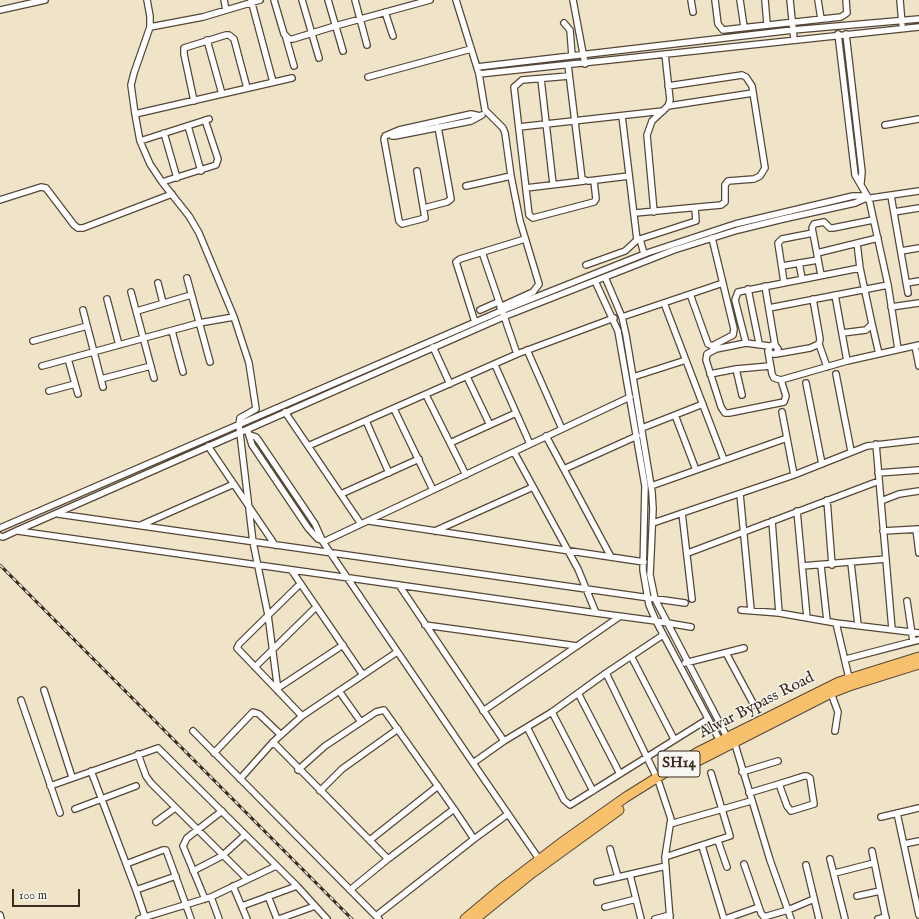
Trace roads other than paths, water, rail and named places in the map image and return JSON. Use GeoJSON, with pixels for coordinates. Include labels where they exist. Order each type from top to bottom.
{"type":"FeatureCollection","features":[{"type":"Feature","properties":{"kind":"main road","name":"Alwar Bypass Road"},"geometry":{"type":"LineString","coordinates":[[465,919],[539,859],[658,780],[727,740],[849,678],[919,656]]}},
{"type":"Feature","properties":{"kind":"main road","name":"Alwar Bypass Road"},"geometry":{"type":"LineString","coordinates":[[475,919],[556,855],[658,780],[687,766],[727,740],[831,693],[919,664]]}},
{"type":"Feature","properties":{"kind":"street"},"geometry":{"type":"LineString","coordinates":[[0,10],[45,0]]}},
{"type":"Feature","properties":{"kind":"street"},"geometry":{"type":"LineString","coordinates":[[147,0],[150,16],[150,27],[134,73],[132,85],[134,114],[140,141],[150,164],[162,182],[189,216],[199,233],[234,317],[249,363],[256,408],[260,416]]}},
{"type":"Feature","properties":{"kind":"street"},"geometry":{"type":"LineString","coordinates":[[224,0],[226,10]]}},
{"type":"Feature","properties":{"kind":"street"},"geometry":{"type":"LineString","coordinates":[[150,27],[195,19],[252,1],[260,0]]}},
{"type":"Feature","properties":{"kind":"street"},"geometry":{"type":"LineString","coordinates":[[274,0],[294,66]]}},
{"type":"Feature","properties":{"kind":"street"},"geometry":{"type":"LineString","coordinates":[[302,0],[319,58]]}},
{"type":"Feature","properties":{"kind":"street"},"geometry":{"type":"LineString","coordinates":[[328,0],[343,51]]}},
{"type":"Feature","properties":{"kind":"street"},"geometry":{"type":"LineString","coordinates":[[354,0],[367,45]]}},
{"type":"Feature","properties":{"kind":"street"},"geometry":{"type":"LineString","coordinates":[[286,38],[294,39],[430,0]]}},
{"type":"Feature","properties":{"kind":"street"},"geometry":{"type":"LineString","coordinates":[[456,0],[479,74],[484,106],[488,114],[503,128],[511,176],[525,239],[543,295]]}},
{"type":"Feature","properties":{"kind":"street"},"geometry":{"type":"LineString","coordinates":[[574,0],[585,64]]}},
{"type":"Feature","properties":{"kind":"street"},"geometry":{"type":"LineString","coordinates":[[691,0],[693,12]]}},
{"type":"Feature","properties":{"kind":"street"},"geometry":{"type":"LineString","coordinates":[[715,0],[720,28],[723,30],[845,16],[847,9],[846,0]]}},
{"type":"Feature","properties":{"kind":"street"},"geometry":{"type":"LineString","coordinates":[[740,0],[744,27]]}},
{"type":"Feature","properties":{"kind":"street"},"geometry":{"type":"LineString","coordinates":[[765,0],[767,24]]}},
{"type":"Feature","properties":{"kind":"street"},"geometry":{"type":"LineString","coordinates":[[790,0],[794,39]]}},
{"type":"Feature","properties":{"kind":"street"},"geometry":{"type":"LineString","coordinates":[[818,0],[821,19]]}},
{"type":"Feature","properties":{"kind":"street"},"geometry":{"type":"LineString","coordinates":[[900,0],[902,28]]}},
{"type":"Feature","properties":{"kind":"street"},"geometry":{"type":"LineString","coordinates":[[252,1],[273,82]]}},
{"type":"Feature","properties":{"kind":"street"},"geometry":{"type":"LineString","coordinates":[[385,12],[393,36]]}},
{"type":"Feature","properties":{"kind":"street"},"geometry":{"type":"LineString","coordinates":[[477,67],[793,30],[919,19]]}},
{"type":"Feature","properties":{"kind":"street"},"geometry":{"type":"LineString","coordinates":[[564,23],[570,30],[572,56]]}},
{"type":"Feature","properties":{"kind":"street"},"geometry":{"type":"LineString","coordinates":[[479,74],[585,64],[838,34],[919,27]]}},
{"type":"Feature","properties":{"kind":"street"},"geometry":{"type":"LineString","coordinates":[[838,34],[854,169],[856,178],[861,183],[874,220],[888,285],[898,349]]}},
{"type":"Feature","properties":{"kind":"street"},"geometry":{"type":"LineString","coordinates":[[846,34],[862,172],[861,183]]}},
{"type":"Feature","properties":{"kind":"street"},"geometry":{"type":"LineString","coordinates":[[194,101],[183,50],[187,46],[207,40],[229,35],[234,39],[247,88]]}},
{"type":"Feature","properties":{"kind":"street"},"geometry":{"type":"LineString","coordinates":[[207,40],[222,94]]}},
{"type":"Feature","properties":{"kind":"street"},"geometry":{"type":"LineString","coordinates":[[368,76],[471,49]]}},
{"type":"Feature","properties":{"kind":"street"},"geometry":{"type":"LineString","coordinates":[[654,212],[647,135],[652,121],[668,106],[670,100],[664,54]]}},
{"type":"Feature","properties":{"kind":"street"},"geometry":{"type":"LineString","coordinates":[[568,65],[580,176],[584,181]]}},
{"type":"Feature","properties":{"kind":"street"},"geometry":{"type":"LineString","coordinates":[[635,214],[721,205],[726,202],[725,185],[728,181],[754,179],[764,173],[765,168],[750,80],[742,75],[668,86]]}},
{"type":"Feature","properties":{"kind":"street"},"geometry":{"type":"LineString","coordinates":[[569,76],[522,80],[514,87],[529,215],[533,218],[594,202],[596,199],[594,181]]}},
{"type":"Feature","properties":{"kind":"street"},"geometry":{"type":"LineString","coordinates":[[134,114],[292,78]]}},
{"type":"Feature","properties":{"kind":"street"},"geometry":{"type":"LineString","coordinates":[[541,78],[553,184]]}},
{"type":"Feature","properties":{"kind":"street"},"geometry":{"type":"LineString","coordinates":[[668,106],[753,93]]}},
{"type":"Feature","properties":{"kind":"street"},"geometry":{"type":"LineString","coordinates":[[519,127],[663,111]]}},
{"type":"Feature","properties":{"kind":"street"},"geometry":{"type":"LineString","coordinates":[[417,171],[426,215],[423,219],[404,224],[400,223],[384,139],[385,136],[399,130],[470,114],[480,116]]}},
{"type":"Feature","properties":{"kind":"street"},"geometry":{"type":"LineString","coordinates":[[391,134],[392,136],[471,121],[488,114]]}},
{"type":"Feature","properties":{"kind":"street"},"geometry":{"type":"LineString","coordinates":[[622,116],[638,239],[644,254]]}},
{"type":"Feature","properties":{"kind":"street"},"geometry":{"type":"LineString","coordinates":[[885,125],[919,119]]}},
{"type":"Feature","properties":{"kind":"street"},"geometry":{"type":"LineString","coordinates":[[140,141],[207,120],[218,163],[212,168],[162,182]]}},
{"type":"Feature","properties":{"kind":"street"},"geometry":{"type":"LineString","coordinates":[[188,126],[201,171]]}},
{"type":"Feature","properties":{"kind":"street"},"geometry":{"type":"LineString","coordinates":[[424,208],[447,202],[451,199],[438,127]]}},
{"type":"Feature","properties":{"kind":"street"},"geometry":{"type":"LineString","coordinates":[[164,133],[177,178]]}},
{"type":"Feature","properties":{"kind":"street"},"geometry":{"type":"LineString","coordinates":[[466,186],[511,176]]}},
{"type":"Feature","properties":{"kind":"street"},"geometry":{"type":"LineString","coordinates":[[526,188],[629,176]]}},
{"type":"Feature","properties":{"kind":"street"},"geometry":{"type":"LineString","coordinates":[[0,200],[41,187],[46,188],[74,225],[78,228],[83,228],[172,194]]}},
{"type":"Feature","properties":{"kind":"street"},"geometry":{"type":"LineString","coordinates":[[0,536],[2,537],[56,514],[243,430],[503,317],[674,250],[783,219],[867,199],[919,191]]}},
{"type":"Feature","properties":{"kind":"street"},"geometry":{"type":"LineString","coordinates":[[480,310],[500,307],[543,295],[679,241],[749,220],[853,196],[862,196],[867,199]]}},
{"type":"Feature","properties":{"kind":"street"},"geometry":{"type":"LineString","coordinates":[[891,196],[908,293]]}},
{"type":"Feature","properties":{"kind":"street"},"geometry":{"type":"LineString","coordinates":[[586,265],[625,251],[638,239],[696,220],[695,208]]}},
{"type":"Feature","properties":{"kind":"street"},"geometry":{"type":"LineString","coordinates":[[894,212],[919,208]]}},
{"type":"Feature","properties":{"kind":"street"},"geometry":{"type":"LineString","coordinates":[[821,275],[813,233],[814,224],[824,222],[830,228],[833,228],[874,220]]}},
{"type":"Feature","properties":{"kind":"street"},"geometry":{"type":"LineString","coordinates":[[784,282],[778,243],[782,239],[813,233]]}},
{"type":"Feature","properties":{"kind":"street"},"geometry":{"type":"LineString","coordinates":[[690,294],[708,344],[712,346],[730,337],[735,332],[712,238]]}},
{"type":"Feature","properties":{"kind":"street"},"geometry":{"type":"LineString","coordinates":[[817,253],[878,238]]}},
{"type":"Feature","properties":{"kind":"street"},"geometry":{"type":"LineString","coordinates":[[475,322],[456,265],[460,259],[525,239]]}},
{"type":"Feature","properties":{"kind":"street"},"geometry":{"type":"LineString","coordinates":[[857,243],[860,268],[879,354]]}},
{"type":"Feature","properties":{"kind":"street"},"geometry":{"type":"LineString","coordinates":[[901,251],[919,248]]}},
{"type":"Feature","properties":{"kind":"street"},"geometry":{"type":"LineString","coordinates":[[482,252],[503,317],[517,354]]}},
{"type":"Feature","properties":{"kind":"street"},"geometry":{"type":"LineString","coordinates":[[782,266],[818,260]]}},
{"type":"Feature","properties":{"kind":"street"},"geometry":{"type":"LineString","coordinates":[[800,263],[802,278]]}},
{"type":"Feature","properties":{"kind":"street"},"geometry":{"type":"LineString","coordinates":[[746,343],[735,300],[738,292],[802,278],[860,268]]}},
{"type":"Feature","properties":{"kind":"street"},"geometry":{"type":"LineString","coordinates":[[605,277],[622,317],[651,486],[653,523],[650,575],[654,599],[742,772],[791,919]]}},
{"type":"Feature","properties":{"kind":"street"},"geometry":{"type":"LineString","coordinates":[[187,278],[210,362]]}},
{"type":"Feature","properties":{"kind":"street"},"geometry":{"type":"LineString","coordinates":[[595,281],[614,318],[621,342],[637,436],[646,493],[644,582],[647,598],[663,635],[708,718],[727,740]]}},
{"type":"Feature","properties":{"kind":"street"},"geometry":{"type":"LineString","coordinates":[[907,283],[919,281]]}},
{"type":"Feature","properties":{"kind":"street"},"geometry":{"type":"LineString","coordinates":[[158,283],[163,303]]}},
{"type":"Feature","properties":{"kind":"street"},"geometry":{"type":"LineString","coordinates":[[622,317],[723,283]]}},
{"type":"Feature","properties":{"kind":"street"},"geometry":{"type":"LineString","coordinates":[[0,528],[475,322],[500,307],[534,292],[539,284]]}},
{"type":"Feature","properties":{"kind":"street"},"geometry":{"type":"LineString","coordinates":[[769,308],[888,285]]}},
{"type":"Feature","properties":{"kind":"street"},"geometry":{"type":"LineString","coordinates":[[765,286],[769,308],[771,347],[770,366],[774,378],[781,380],[847,361],[917,346],[919,366]]}},
{"type":"Feature","properties":{"kind":"street"},"geometry":{"type":"LineString","coordinates":[[748,289],[759,344]]}},
{"type":"Feature","properties":{"kind":"street"},"geometry":{"type":"LineString","coordinates":[[131,292],[154,378]]}},
{"type":"Feature","properties":{"kind":"street"},"geometry":{"type":"LineString","coordinates":[[137,311],[192,295]]}},
{"type":"Feature","properties":{"kind":"street"},"geometry":{"type":"LineString","coordinates":[[836,295],[847,361]]}},
{"type":"Feature","properties":{"kind":"street"},"geometry":{"type":"LineString","coordinates":[[106,299],[119,345]]}},
{"type":"Feature","properties":{"kind":"street"},"geometry":{"type":"LineString","coordinates":[[813,300],[820,339],[819,344],[827,367]]}},
{"type":"Feature","properties":{"kind":"street"},"geometry":{"type":"LineString","coordinates":[[664,303],[724,460]]}},
{"type":"Feature","properties":{"kind":"street"},"geometry":{"type":"LineString","coordinates":[[891,308],[919,303]]}},
{"type":"Feature","properties":{"kind":"street"},"geometry":{"type":"LineString","coordinates":[[83,310],[103,387]]}},
{"type":"Feature","properties":{"kind":"street"},"geometry":{"type":"LineString","coordinates":[[42,366],[199,323],[234,317]]}},
{"type":"Feature","properties":{"kind":"street"},"geometry":{"type":"LineString","coordinates":[[308,446],[495,365],[517,354],[614,318]]}},
{"type":"Feature","properties":{"kind":"street"},"geometry":{"type":"LineString","coordinates":[[842,333],[866,330],[872,324]]}},
{"type":"Feature","properties":{"kind":"street"},"geometry":{"type":"LineString","coordinates":[[33,340],[87,326]]}},
{"type":"Feature","properties":{"kind":"street"},"geometry":{"type":"LineString","coordinates":[[172,331],[183,372]]}},
{"type":"Feature","properties":{"kind":"street"},"geometry":{"type":"LineString","coordinates":[[781,380],[786,396],[784,402],[725,413],[721,407],[705,357],[707,354],[716,349],[746,343],[759,344],[778,349],[776,354],[810,348],[819,344]]}},
{"type":"Feature","properties":{"kind":"street"},"geometry":{"type":"LineString","coordinates":[[433,347],[450,384]]}},
{"type":"Feature","properties":{"kind":"street"},"geometry":{"type":"LineString","coordinates":[[527,350],[562,429]]}},
{"type":"Feature","properties":{"kind":"street"},"geometry":{"type":"LineString","coordinates":[[68,359],[78,394]]}},
{"type":"Feature","properties":{"kind":"street"},"geometry":{"type":"LineString","coordinates":[[633,377],[686,360]]}},
{"type":"Feature","properties":{"kind":"street"},"geometry":{"type":"LineString","coordinates":[[495,365],[530,444]]}},
{"type":"Feature","properties":{"kind":"street"},"geometry":{"type":"LineString","coordinates":[[102,379],[151,366]]}},
{"type":"Feature","properties":{"kind":"street"},"geometry":{"type":"LineString","coordinates":[[710,374],[736,369],[770,366]]}},
{"type":"Feature","properties":{"kind":"street"},"geometry":{"type":"LineString","coordinates":[[736,369],[742,395]]}},
{"type":"Feature","properties":{"kind":"street"},"geometry":{"type":"LineString","coordinates":[[836,374],[851,452]]}},
{"type":"Feature","properties":{"kind":"street"},"geometry":{"type":"LineString","coordinates":[[467,377],[490,425]]}},
{"type":"Feature","properties":{"kind":"street"},"geometry":{"type":"LineString","coordinates":[[806,383],[822,464]]}},
{"type":"Feature","properties":{"kind":"street"},"geometry":{"type":"LineString","coordinates":[[49,391],[75,384]]}},
{"type":"Feature","properties":{"kind":"street"},"geometry":{"type":"LineString","coordinates":[[426,395],[466,475]]}},
{"type":"Feature","properties":{"kind":"street"},"geometry":{"type":"LineString","coordinates":[[322,541],[368,521],[546,436],[630,398]]}},
{"type":"Feature","properties":{"kind":"street"},"geometry":{"type":"LineString","coordinates":[[642,428],[703,404]]}},
{"type":"Feature","properties":{"kind":"street"},"geometry":{"type":"LineString","coordinates":[[256,408],[240,418],[239,425],[243,430],[256,437],[259,441],[315,524],[322,541],[346,578],[539,859]]}},
{"type":"Feature","properties":{"kind":"street"},"geometry":{"type":"LineString","coordinates":[[394,408],[433,490]]}},
{"type":"Feature","properties":{"kind":"street"},"geometry":{"type":"LineString","coordinates":[[285,412],[361,524]]}},
{"type":"Feature","properties":{"kind":"street"},"geometry":{"type":"LineString","coordinates":[[782,412],[794,475]]}},
{"type":"Feature","properties":{"kind":"street"},"geometry":{"type":"LineString","coordinates":[[450,443],[516,413]]}},
{"type":"Feature","properties":{"kind":"street"},"geometry":{"type":"LineString","coordinates":[[675,415],[696,470]]}},
{"type":"Feature","properties":{"kind":"street"},"geometry":{"type":"LineString","coordinates":[[366,421],[389,473]]}},
{"type":"Feature","properties":{"kind":"street"},"geometry":{"type":"LineString","coordinates":[[243,430],[248,505],[257,565],[268,615],[278,689]]}},
{"type":"Feature","properties":{"kind":"street"},"geometry":{"type":"LineString","coordinates":[[546,436],[611,557]]}},
{"type":"Feature","properties":{"kind":"street"},"geometry":{"type":"LineString","coordinates":[[564,470],[637,436]]}},
{"type":"Feature","properties":{"kind":"street"},"geometry":{"type":"LineString","coordinates":[[651,486],[787,438]]}},
{"type":"Feature","properties":{"kind":"street"},"geometry":{"type":"LineString","coordinates":[[653,523],[794,475],[851,452],[876,444],[919,440]]}},
{"type":"Feature","properties":{"kind":"street"},"geometry":{"type":"LineString","coordinates":[[876,444],[892,629]]}},
{"type":"Feature","properties":{"kind":"street"},"geometry":{"type":"LineString","coordinates":[[208,446],[275,545]]}},
{"type":"Feature","properties":{"kind":"street"},"geometry":{"type":"LineString","coordinates":[[514,452],[569,550],[596,613]]}},
{"type":"Feature","properties":{"kind":"street"},"geometry":{"type":"LineString","coordinates":[[341,494],[419,460]]}},
{"type":"Feature","properties":{"kind":"street"},"geometry":{"type":"LineString","coordinates":[[878,473],[919,470]]}},
{"type":"Feature","properties":{"kind":"street"},"geometry":{"type":"LineString","coordinates":[[688,553],[772,520],[879,481]]}},
{"type":"Feature","properties":{"kind":"street"},"geometry":{"type":"LineString","coordinates":[[140,526],[234,484]]}},
{"type":"Feature","properties":{"kind":"street"},"geometry":{"type":"LineString","coordinates":[[435,531],[533,487]]}},
{"type":"Feature","properties":{"kind":"street"},"geometry":{"type":"LineString","coordinates":[[881,501],[899,494],[919,492]]}},
{"type":"Feature","properties":{"kind":"street"},"geometry":{"type":"LineString","coordinates":[[740,494],[751,610]]}},
{"type":"Feature","properties":{"kind":"street"},"geometry":{"type":"LineString","coordinates":[[827,500],[832,565]]}},
{"type":"Feature","properties":{"kind":"street"},"geometry":{"type":"LineString","coordinates":[[796,511],[807,618]]}},
{"type":"Feature","properties":{"kind":"street"},"geometry":{"type":"LineString","coordinates":[[682,513],[688,553],[692,599]]}},
{"type":"Feature","properties":{"kind":"street"},"geometry":{"type":"LineString","coordinates":[[56,514],[685,603]]}},
{"type":"Feature","properties":{"kind":"street"},"geometry":{"type":"LineString","coordinates":[[772,520],[779,613]]}},
{"type":"Feature","properties":{"kind":"street"},"geometry":{"type":"LineString","coordinates":[[368,521],[644,562]]}},
{"type":"Feature","properties":{"kind":"street"},"geometry":{"type":"LineString","coordinates":[[883,531],[918,529],[919,553]]}},
{"type":"Feature","properties":{"kind":"street"},"geometry":{"type":"LineString","coordinates":[[16,531],[692,627]]}},
{"type":"Feature","properties":{"kind":"street"},"geometry":{"type":"LineString","coordinates":[[802,566],[821,566],[886,560]]}},
{"type":"Feature","properties":{"kind":"street"},"geometry":{"type":"LineString","coordinates":[[851,563],[858,625]]}},
{"type":"Feature","properties":{"kind":"street"},"geometry":{"type":"LineString","coordinates":[[821,566],[827,621]]}},
{"type":"Feature","properties":{"kind":"street"},"geometry":{"type":"LineString","coordinates":[[292,571],[363,675]]}},
{"type":"Feature","properties":{"kind":"street"},"geometry":{"type":"LineString","coordinates":[[300,584],[236,648],[278,689],[302,716]]}},
{"type":"Feature","properties":{"kind":"street"},"geometry":{"type":"LineString","coordinates":[[399,585],[504,741]]}},
{"type":"Feature","properties":{"kind":"street"},"geometry":{"type":"LineString","coordinates":[[907,601],[912,626],[910,632]]}},
{"type":"Feature","properties":{"kind":"street"},"geometry":{"type":"LineString","coordinates":[[255,667],[316,607]]}},
{"type":"Feature","properties":{"kind":"street"},"geometry":{"type":"LineString","coordinates":[[741,610],[779,613],[836,623],[919,633]]}},
{"type":"Feature","properties":{"kind":"street"},"geometry":{"type":"LineString","coordinates":[[483,711],[619,617]]}},
{"type":"Feature","properties":{"kind":"street"},"geometry":{"type":"LineString","coordinates":[[836,623],[846,659],[849,678]]}},
{"type":"Feature","properties":{"kind":"street"},"geometry":{"type":"LineString","coordinates":[[425,625],[577,646]]}},
{"type":"Feature","properties":{"kind":"street"},"geometry":{"type":"LineString","coordinates":[[846,659],[916,641],[910,632]]}},
{"type":"Feature","properties":{"kind":"street"},"geometry":{"type":"LineString","coordinates":[[473,763],[504,741],[552,712],[606,673],[663,635]]}},
{"type":"Feature","properties":{"kind":"street"},"geometry":{"type":"LineString","coordinates":[[278,689],[343,645]]}},
{"type":"Feature","properties":{"kind":"street"},"geometry":{"type":"LineString","coordinates":[[679,664],[744,648]]}},
{"type":"Feature","properties":{"kind":"street"},"geometry":{"type":"LineString","coordinates":[[240,778],[273,742],[302,716],[397,652]]}},
{"type":"Feature","properties":{"kind":"street"},"geometry":{"type":"LineString","coordinates":[[726,653],[754,705]]}},
{"type":"Feature","properties":{"kind":"street"},"geometry":{"type":"LineString","coordinates":[[631,656],[674,739]]}},
{"type":"Feature","properties":{"kind":"street"},"geometry":{"type":"LineString","coordinates":[[606,673],[658,780],[670,814],[665,857],[670,917],[655,919]]}},
{"type":"Feature","properties":{"kind":"street"},"geometry":{"type":"LineString","coordinates":[[44,690],[72,777]]}},
{"type":"Feature","properties":{"kind":"street"},"geometry":{"type":"LineString","coordinates":[[340,691],[361,722]]}},
{"type":"Feature","properties":{"kind":"street"},"geometry":{"type":"LineString","coordinates":[[578,693],[620,774]]}},
{"type":"Feature","properties":{"kind":"street"},"geometry":{"type":"LineString","coordinates":[[831,693],[838,712],[835,731]]}},
{"type":"Feature","properties":{"kind":"street"},"geometry":{"type":"LineString","coordinates":[[21,700],[60,813]]}},
{"type":"Feature","properties":{"kind":"street"},"geometry":{"type":"LineString","coordinates":[[298,770],[314,754],[376,712],[384,710],[474,839]]}},
{"type":"Feature","properties":{"kind":"street"},"geometry":{"type":"LineString","coordinates":[[214,753],[253,712],[259,714],[281,735]]}},
{"type":"Feature","properties":{"kind":"street"},"geometry":{"type":"LineString","coordinates":[[552,712],[593,792]]}},
{"type":"Feature","properties":{"kind":"street"},"geometry":{"type":"LineString","coordinates":[[527,727],[567,804],[574,804],[646,756],[708,718]]}},
{"type":"Feature","properties":{"kind":"street"},"geometry":{"type":"LineString","coordinates":[[320,791],[342,769],[398,729]]}},
{"type":"Feature","properties":{"kind":"street"},"geometry":{"type":"LineString","coordinates":[[193,731],[377,917],[474,839],[508,814]]}},
{"type":"Feature","properties":{"kind":"street"},"geometry":{"type":"LineString","coordinates":[[273,742],[298,770],[388,859]]}},
{"type":"Feature","properties":{"kind":"street"},"geometry":{"type":"LineString","coordinates":[[50,786],[90,770],[155,748],[162,750],[297,886],[327,919]]}},
{"type":"Feature","properties":{"kind":"street"},"geometry":{"type":"LineString","coordinates":[[138,754],[148,780],[222,856],[247,879]]}},
{"type":"Feature","properties":{"kind":"street"},"geometry":{"type":"LineString","coordinates":[[742,772],[778,761]]}},
{"type":"Feature","properties":{"kind":"street"},"geometry":{"type":"LineString","coordinates":[[90,770],[146,918],[208,898],[276,866]]}},
{"type":"Feature","properties":{"kind":"street"},"geometry":{"type":"LineString","coordinates":[[665,857],[730,836],[711,773]]}},
{"type":"Feature","properties":{"kind":"street"},"geometry":{"type":"LineString","coordinates":[[749,793],[807,776],[810,778],[814,804],[791,811],[787,806],[780,784]]}},
{"type":"Feature","properties":{"kind":"street"},"geometry":{"type":"LineString","coordinates":[[75,809],[136,786]]}},
{"type":"Feature","properties":{"kind":"street"},"geometry":{"type":"LineString","coordinates":[[370,840],[438,786]]}},
{"type":"Feature","properties":{"kind":"street"},"geometry":{"type":"LineString","coordinates":[[670,824],[751,801]]}},
{"type":"Feature","properties":{"kind":"street"},"geometry":{"type":"LineString","coordinates":[[156,822],[175,808]]}},
{"type":"Feature","properties":{"kind":"street"},"geometry":{"type":"LineString","coordinates":[[881,817],[919,808]]}},
{"type":"Feature","properties":{"kind":"street"},"geometry":{"type":"LineString","coordinates":[[350,890],[454,809]]}},
{"type":"Feature","properties":{"kind":"street"},"geometry":{"type":"LineString","coordinates":[[219,919],[193,871],[183,846],[187,838],[222,811]]}},
{"type":"Feature","properties":{"kind":"street"},"geometry":{"type":"LineString","coordinates":[[897,813],[919,915]]}},
{"type":"Feature","properties":{"kind":"street"},"geometry":{"type":"LineString","coordinates":[[193,871],[222,856],[245,835]]}},
{"type":"Feature","properties":{"kind":"street"},"geometry":{"type":"LineString","coordinates":[[718,841],[727,867]]}},
{"type":"Feature","properties":{"kind":"street"},"geometry":{"type":"LineString","coordinates":[[904,844],[919,841]]}},
{"type":"Feature","properties":{"kind":"street"},"geometry":{"type":"LineString","coordinates":[[702,846],[725,919],[759,907]]}},
{"type":"Feature","properties":{"kind":"street"},"geometry":{"type":"LineString","coordinates":[[610,849],[618,877]]}},
{"type":"Feature","properties":{"kind":"street"},"geometry":{"type":"LineString","coordinates":[[126,864],[166,850],[191,919]]}},
{"type":"Feature","properties":{"kind":"street"},"geometry":{"type":"LineString","coordinates":[[872,851],[886,918],[878,919]]}},
{"type":"Feature","properties":{"kind":"street"},"geometry":{"type":"LineString","coordinates":[[830,859],[835,873],[845,919]]}},
{"type":"Feature","properties":{"kind":"street"},"geometry":{"type":"LineString","coordinates":[[835,873],[874,863]]}},
{"type":"Feature","properties":{"kind":"street"},"geometry":{"type":"LineString","coordinates":[[744,864],[764,917],[788,910],[814,898]]}},
{"type":"Feature","properties":{"kind":"street"},"geometry":{"type":"LineString","coordinates":[[806,865],[819,919]]}},
{"type":"Feature","properties":{"kind":"street"},"geometry":{"type":"LineString","coordinates":[[597,882],[666,866]]}},
{"type":"Feature","properties":{"kind":"street"},"geometry":{"type":"LineString","coordinates":[[630,875],[642,919]]}},
{"type":"Feature","properties":{"kind":"street"},"geometry":{"type":"LineString","coordinates":[[136,890],[176,876]]}},
{"type":"Feature","properties":{"kind":"street"},"geometry":{"type":"LineString","coordinates":[[233,886],[247,919]]}},
{"type":"Feature","properties":{"kind":"street"},"geometry":{"type":"LineString","coordinates":[[242,906],[297,886]]}},
{"type":"Feature","properties":{"kind":"street"},"geometry":{"type":"LineString","coordinates":[[856,896],[880,891]]}},
{"type":"Feature","properties":{"kind":"street"},"geometry":{"type":"LineString","coordinates":[[268,896],[281,918],[316,906]]}},
{"type":"Feature","properties":{"kind":"street"},"geometry":{"type":"LineString","coordinates":[[605,907],[636,899]]}},
{"type":"Feature","properties":{"kind":"street"},"geometry":{"type":"LineString","coordinates":[[0,915],[2,919]]}},
{"type":"Feature","properties":{"kind":"railway"},"geometry":{"type":"LineString","coordinates":[[0,565],[352,919]]}}]}
